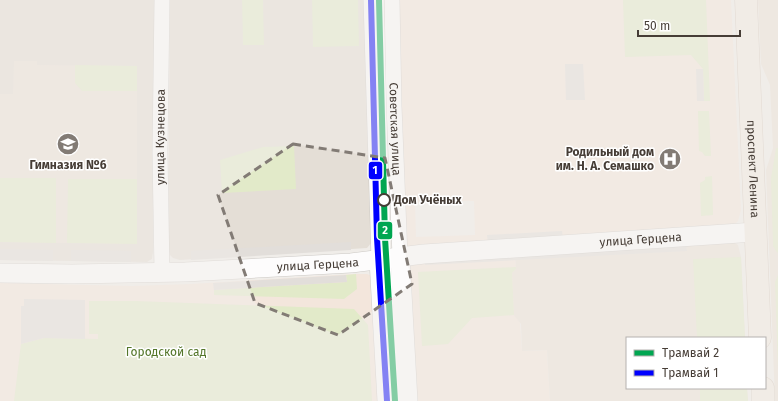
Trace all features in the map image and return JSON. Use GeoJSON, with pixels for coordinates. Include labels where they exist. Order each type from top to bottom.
{"type":"FeatureCollection","features":[{"type":"Feature","properties":{"kind":"main road","name":"проспект Ленина"},"geometry":{"type":"LineString","coordinates":[[746,0],[760,337]]}},
{"type":"Feature","properties":{"kind":"main road"},"geometry":{"type":"LineString","coordinates":[[763,389],[763,401]]}},
{"type":"Feature","properties":{"kind":"street","name":"улица Кузнецова"},"geometry":{"type":"LineString","coordinates":[[162,0],[160,152],[162,274]]}},
{"type":"Feature","properties":{"kind":"street","name":"Советская улица"},"geometry":{"type":"LineString","coordinates":[[371,0],[379,260],[387,401]]}},
{"type":"Feature","properties":{"kind":"street","name":"Советская улица"},"geometry":{"type":"LineString","coordinates":[[392,0],[394,106],[400,257],[408,401]]}},
{"type":"Feature","properties":{"kind":"street","name":"улица Герцена"},"geometry":{"type":"LineString","coordinates":[[0,273],[162,274],[351,263],[432,253],[755,232]]}},
{"type":"Feature","properties":{"kind":"highlighted area"},"geometry":{"type":"Polygon","coordinates":[[[293,144],[385,158],[412,284],[338,335],[255,303],[218,195],[293,144]]]}},
{"type":"Feature","properties":{"kind":"shaded area"},"geometry":{"type":"Polygon","coordinates":[[[0,0],[155,0],[153,252],[152,259],[147,262],[0,260],[0,0]]]}},
{"type":"Feature","properties":{"kind":"shaded area"},"geometry":{"type":"Polygon","coordinates":[[[170,0],[366,0],[372,242],[367,248],[180,260],[173,258],[170,255],[168,248],[170,0]]]}},
{"type":"Feature","properties":{"kind":"shaded area"},"geometry":{"type":"Polygon","coordinates":[[[395,0],[731,0],[741,210],[738,221],[735,224],[407,247],[395,0]],[[474,201],[415,203],[416,237],[475,235],[474,201]]]}},
{"type":"Feature","properties":{"kind":"shaded area"},"geometry":{"type":"Polygon","coordinates":[[[758,0],[778,0],[778,401],[775,401],[766,170],[773,148],[770,85],[761,64],[758,0]]]}},
{"type":"Feature","properties":{"kind":"shaded area","name":"Гимназия №6"},"geometry":{"type":"Polygon","coordinates":[[[14,61],[37,61],[37,65],[137,66],[137,244],[0,242],[0,94],[13,94],[14,61]]]}},
{"type":"Feature","properties":{"kind":"shaded area"},"geometry":{"type":"Polygon","coordinates":[[[565,64],[583,64],[585,100],[566,100],[565,64]]]}},
{"type":"Feature","properties":{"kind":"shaded area"},"geometry":{"type":"Polygon","coordinates":[[[696,69],[703,69],[704,101],[697,101],[696,69]]]}},
{"type":"Feature","properties":{"kind":"shaded area"},"geometry":{"type":"Polygon","coordinates":[[[562,231],[563,239],[488,243],[487,235],[562,231]]]}},
{"type":"Feature","properties":{"kind":"shaded area"},"geometry":{"type":"Polygon","coordinates":[[[351,242],[351,250],[191,260],[191,251],[351,242]]]}},
{"type":"Feature","properties":{"kind":"shaded area"},"geometry":{"type":"Polygon","coordinates":[[[733,242],[738,245],[741,257],[745,337],[626,337],[626,389],[747,389],[748,401],[550,401],[547,350],[522,351],[521,324],[514,315],[512,273],[516,269],[515,253],[733,242]]]}},
{"type":"Feature","properties":{"kind":"shaded area"},"geometry":{"type":"Polygon","coordinates":[[[686,244],[687,251],[425,265],[424,258],[686,244]]]}},
{"type":"Feature","properties":{"kind":"shaded area"},"geometry":{"type":"Polygon","coordinates":[[[0,249],[53,250],[53,261],[0,260],[0,249]]]}},
{"type":"Feature","properties":{"kind":"shaded area"},"geometry":{"type":"Polygon","coordinates":[[[71,250],[131,251],[131,262],[71,261],[71,250]]]}},
{"type":"Feature","properties":{"kind":"shaded area"},"geometry":{"type":"Polygon","coordinates":[[[515,253],[522,351],[547,350],[550,401],[417,401],[410,262],[515,253]]]}},
{"type":"Feature","properties":{"kind":"shaded area","name":"Городской сад"},"geometry":{"type":"Polygon","coordinates":[[[367,274],[374,277],[380,401],[0,401],[0,283],[133,286],[367,274]]]}},
{"type":"Feature","properties":{"kind":"shaded area"},"geometry":{"type":"Polygon","coordinates":[[[346,275],[347,282],[214,290],[213,283],[346,275]]]}},
{"type":"Feature","properties":{"kind":"shaded area"},"geometry":{"type":"Polygon","coordinates":[[[24,299],[85,300],[85,339],[44,338],[21,344],[21,306],[24,306],[24,299]]]}},
{"type":"Feature","properties":{"kind":"green space"},"geometry":{"type":"Polygon","coordinates":[[[242,0],[263,0],[264,45],[243,45],[242,0]]]}},
{"type":"Feature","properties":{"kind":"green space"},"geometry":{"type":"Polygon","coordinates":[[[312,0],[358,0],[359,46],[313,47],[312,0]]]}},
{"type":"Feature","properties":{"kind":"green space"},"geometry":{"type":"Polygon","coordinates":[[[623,0],[706,0],[710,101],[704,101],[703,69],[691,55],[625,57],[623,0]]]}},
{"type":"Feature","properties":{"kind":"green space"},"geometry":{"type":"Polygon","coordinates":[[[75,65],[137,66],[137,91],[82,91],[75,83],[75,65]]]}},
{"type":"Feature","properties":{"kind":"green space"},"geometry":{"type":"Polygon","coordinates":[[[698,111],[709,111],[711,156],[705,156],[699,151],[698,111]]]}},
{"type":"Feature","properties":{"kind":"green space"},"geometry":{"type":"Polygon","coordinates":[[[294,146],[296,189],[222,193],[220,160],[263,147],[294,146]]]}},
{"type":"Feature","properties":{"kind":"green space"},"geometry":{"type":"Polygon","coordinates":[[[776,148],[778,148],[778,253],[773,246],[771,178],[776,148]]]}},
{"type":"Feature","properties":{"kind":"green space"},"geometry":{"type":"Polygon","coordinates":[[[712,176],[713,215],[701,216],[700,183],[705,180],[705,177],[712,176]]]}},
{"type":"Feature","properties":{"kind":"green space"},"geometry":{"type":"Polygon","coordinates":[[[0,178],[56,178],[56,243],[0,242],[0,178]]]}},
{"type":"Feature","properties":{"kind":"green space"},"geometry":{"type":"Polygon","coordinates":[[[68,179],[137,179],[137,244],[67,243],[68,179]]]}},
{"type":"Feature","properties":{"kind":"green space"},"geometry":{"type":"Polygon","coordinates":[[[741,257],[745,337],[697,337],[693,259],[741,257]]]}},
{"type":"Feature","properties":{"kind":"green space"},"geometry":{"type":"Polygon","coordinates":[[[516,267],[512,273],[514,315],[472,318],[448,344],[422,346],[418,272],[516,267]]]}},
{"type":"Feature","properties":{"kind":"green space"},"geometry":{"type":"Polygon","coordinates":[[[356,274],[357,289],[344,299],[214,295],[214,290],[347,282],[346,275],[356,274]]]}},
{"type":"Feature","properties":{"kind":"green space"},"geometry":{"type":"Polygon","coordinates":[[[778,275],[778,371],[775,282],[778,275]]]}},
{"type":"Feature","properties":{"kind":"green space","name":"Городской сад"},"geometry":{"type":"Polygon","coordinates":[[[89,301],[135,301],[354,309],[368,325],[372,401],[14,401],[21,344],[44,338],[98,339],[98,334],[89,334],[89,301]]]}},
{"type":"Feature","properties":{"kind":"green space"},"geometry":{"type":"Polygon","coordinates":[[[700,389],[747,389],[748,401],[700,401],[700,389]]]}},
{"type":"Feature","properties":{"kind":"tram line","name":"1"},"geometry":{"type":"LineString","coordinates":[[371,0],[377,238],[387,401]]}},
{"type":"Feature","properties":{"kind":"tram line","name":"2"},"geometry":{"type":"LineString","coordinates":[[379,0],[385,238],[395,401]]}},
{"type":"Feature","properties":{"kind":"place","name":"Гимназия №6"},"geometry":{"type":"Point","coordinates":[68,144]}},
{"type":"Feature","properties":{"kind":"place","name":"Родильный дом им. Н. А. Семашко"},"geometry":{"type":"Point","coordinates":[670,159]}},
{"type":"Feature","properties":{"kind":"place","name":"Дом Учёных"},"geometry":{"type":"Point","coordinates":[384,200]}}]}
